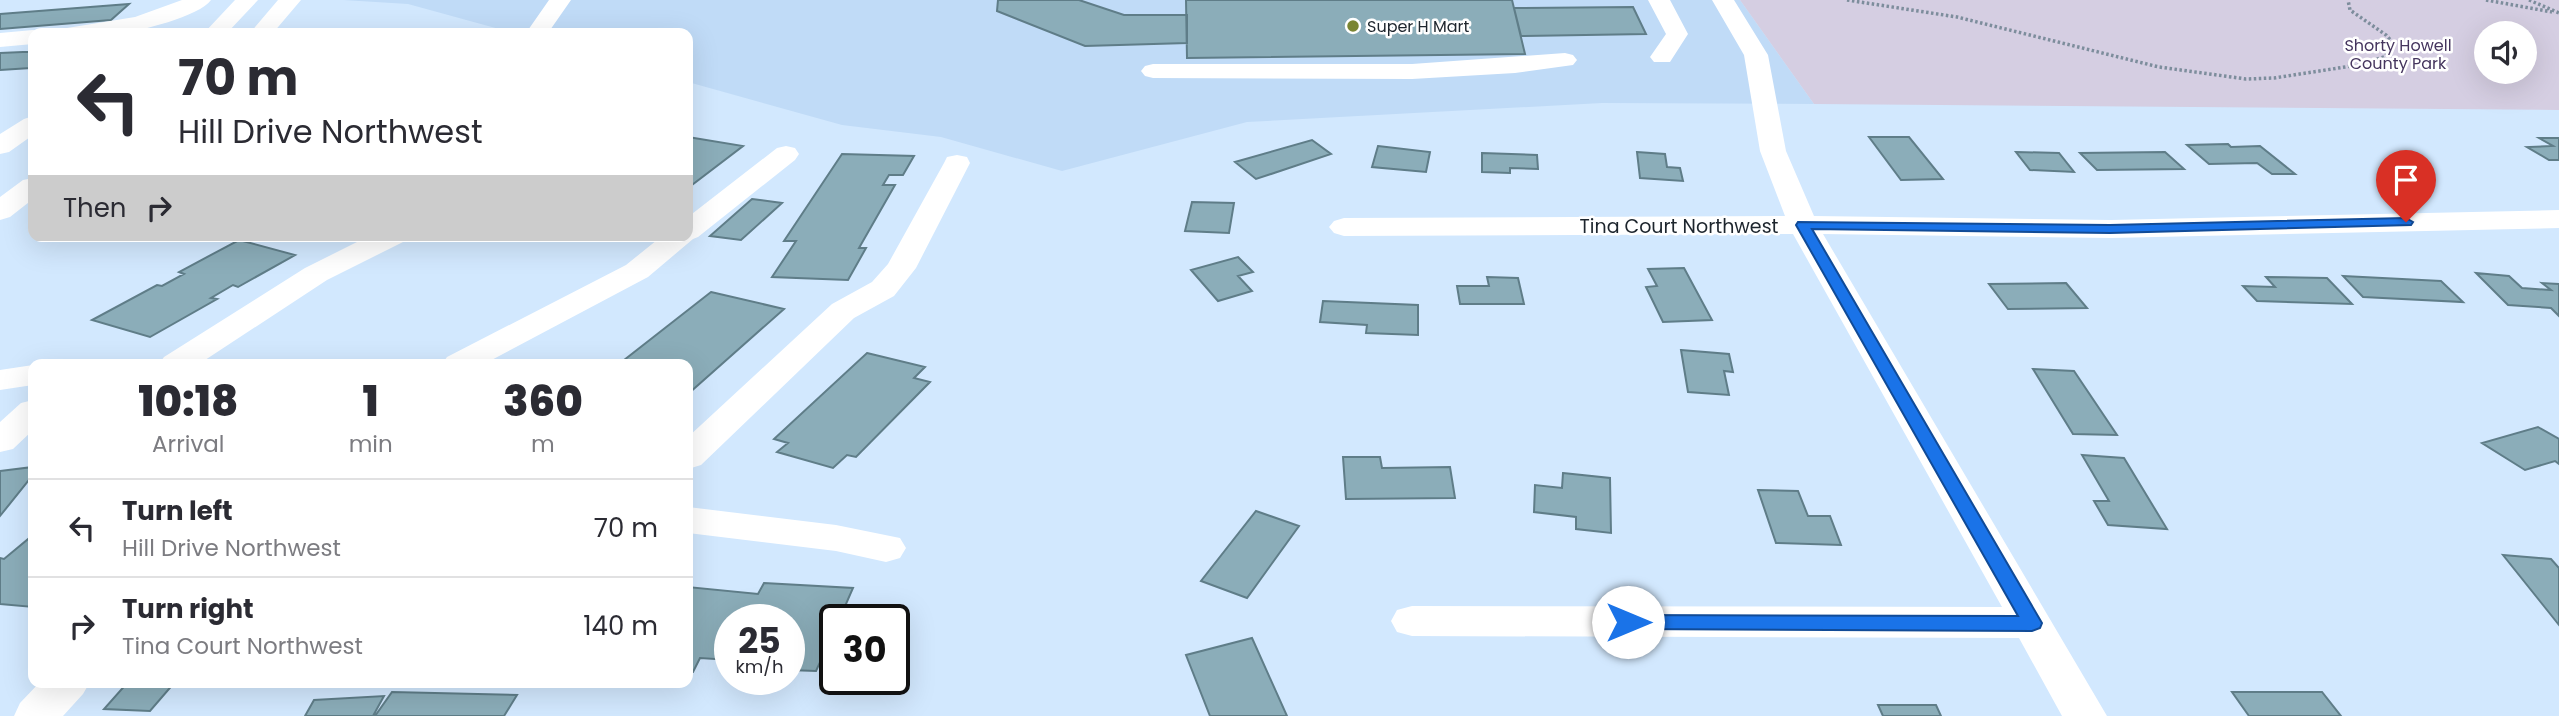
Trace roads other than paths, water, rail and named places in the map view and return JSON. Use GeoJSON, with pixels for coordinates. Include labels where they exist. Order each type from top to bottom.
{"type":"FeatureCollection","features":[{"type":"Feature","properties":{"kind":"street"},"geometry":{"type":"LineString","coordinates":[[114,28],[162,16],[200,0]]}},
{"type":"Feature","properties":{"kind":"street"},"geometry":{"type":"LineString","coordinates":[[220,28],[247,0]]}},
{"type":"Feature","properties":{"kind":"street"},"geometry":{"type":"LineString","coordinates":[[265,28],[290,0]]}},
{"type":"Feature","properties":{"kind":"street"},"geometry":{"type":"LineString","coordinates":[[540,28],[560,0]]}},
{"type":"Feature","properties":{"kind":"street"},"geometry":{"type":"LineString","coordinates":[[1660,0],[1677,34],[1662,57]]}},
{"type":"Feature","properties":{"kind":"street"},"geometry":{"type":"LineString","coordinates":[[1723,0],[1756,55],[1773,152],[1803,225],[2085,716]]}},
{"type":"Feature","properties":{"kind":"street"},"geometry":{"type":"LineString","coordinates":[[0,40],[28,37]]}},
{"type":"Feature","properties":{"kind":"street"},"geometry":{"type":"LineString","coordinates":[[1153,71],[1438,70],[1521,66],[1565,60]]}},
{"type":"Feature","properties":{"kind":"street"},"geometry":{"type":"LineString","coordinates":[[0,211],[28,137]]}},
{"type":"Feature","properties":{"kind":"street"},"geometry":{"type":"LineString","coordinates":[[693,227],[786,154]]}},
{"type":"Feature","properties":{"kind":"street"},"geometry":{"type":"LineString","coordinates":[[693,452],[843,311],[883,289],[901,268],[957,163]]}},
{"type":"Feature","properties":{"kind":"street","name":"Tina Court Northwest"},"geometry":{"type":"LineString","coordinates":[[1344,228],[1803,225],[2110,229],[2559,219]]}},
{"type":"Feature","properties":{"kind":"street"},"geometry":{"type":"LineString","coordinates":[[184,359],[316,274],[381,242]]}},
{"type":"Feature","properties":{"kind":"street"},"geometry":{"type":"LineString","coordinates":[[469,359],[637,271],[673,242]]}},
{"type":"Feature","properties":{"kind":"street"},"geometry":{"type":"LineString","coordinates":[[0,380],[28,376]]}},
{"type":"Feature","properties":{"kind":"street"},"geometry":{"type":"LineString","coordinates":[[0,441],[28,416]]}},
{"type":"Feature","properties":{"kind":"street"},"geometry":{"type":"LineString","coordinates":[[693,521],[836,538],[886,548]]}},
{"type":"Feature","properties":{"kind":"street"},"geometry":{"type":"LineString","coordinates":[[1412,621],[2032,623]]}},
{"type":"Feature","properties":{"kind":"street"},"geometry":{"type":"LineString","coordinates":[[36,716],[62,688]]}},
{"type":"Feature","properties":{"kind":"place","name":"Super H Mart"},"geometry":{"type":"Point","coordinates":[1353,26]}},
{"type":"Feature","properties":{"kind":"park label","name":"Shorty Howell County Park"},"geometry":{"type":"Point","coordinates":[2398,54]}}]}
